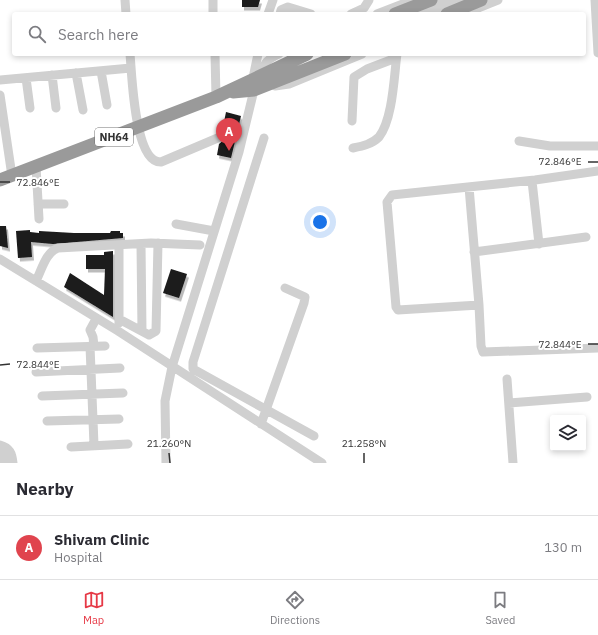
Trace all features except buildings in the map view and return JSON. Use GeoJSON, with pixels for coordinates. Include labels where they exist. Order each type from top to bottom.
{"type":"FeatureCollection","features":[{"type":"Feature","properties":{"kind":"highway"},"geometry":{"type":"LineString","coordinates":[[399,12],[431,0]]}},
{"type":"Feature","properties":{"kind":"highway"},"geometry":{"type":"LineString","coordinates":[[452,12],[481,0]]}},
{"type":"Feature","properties":{"kind":"highway","name":"NH64"},"geometry":{"type":"LineString","coordinates":[[259,82],[281,60],[298,56]]}},
{"type":"Feature","properties":{"kind":"highway","name":"NH64"},"geometry":{"type":"LineString","coordinates":[[6,178],[222,94],[336,56]]}},
{"type":"Feature","properties":{"kind":"street"},"geometry":{"type":"LineString","coordinates":[[125,0],[126,12]]}},
{"type":"Feature","properties":{"kind":"street"},"geometry":{"type":"LineString","coordinates":[[213,0],[213,12]]}},
{"type":"Feature","properties":{"kind":"street"},"geometry":{"type":"LineString","coordinates":[[269,12],[273,0]]}},
{"type":"Feature","properties":{"kind":"street"},"geometry":{"type":"LineString","coordinates":[[355,12],[364,8],[369,0]]}},
{"type":"Feature","properties":{"kind":"street"},"geometry":{"type":"LineString","coordinates":[[382,12],[413,0]]}},
{"type":"Feature","properties":{"kind":"street"},"geometry":{"type":"LineString","coordinates":[[417,12],[449,0]]}},
{"type":"Feature","properties":{"kind":"street"},"geometry":{"type":"LineString","coordinates":[[439,12],[455,5],[460,0]]}},
{"type":"Feature","properties":{"kind":"street"},"geometry":{"type":"LineString","coordinates":[[469,12],[498,0]]}},
{"type":"Feature","properties":{"kind":"street"},"geometry":{"type":"LineString","coordinates":[[595,0],[598,53]]}},
{"type":"Feature","properties":{"kind":"street"},"geometry":{"type":"LineString","coordinates":[[281,12],[284,8],[292,11]]}},
{"type":"Feature","properties":{"kind":"street"},"geometry":{"type":"LineString","coordinates":[[130,56],[137,128],[150,158],[155,162],[161,162],[220,137]]}},
{"type":"Feature","properties":{"kind":"street"},"geometry":{"type":"LineString","coordinates":[[215,56],[222,94]]}},
{"type":"Feature","properties":{"kind":"street"},"geometry":{"type":"LineString","coordinates":[[258,56],[259,82]]}},
{"type":"Feature","properties":{"kind":"street"},"geometry":{"type":"LineString","coordinates":[[166,463],[164,401],[172,367],[239,152],[264,64],[270,56],[281,60],[289,66],[312,56]]}},
{"type":"Feature","properties":{"kind":"street"},"geometry":{"type":"LineString","coordinates":[[259,82],[278,86],[288,84],[357,56]]}},
{"type":"Feature","properties":{"kind":"street"},"geometry":{"type":"LineString","coordinates":[[352,121],[354,77],[367,69],[397,56]]}},
{"type":"Feature","properties":{"kind":"street"},"geometry":{"type":"LineString","coordinates":[[353,148],[372,142],[379,136],[384,128],[389,112],[397,56]]}},
{"type":"Feature","properties":{"kind":"street"},"geometry":{"type":"LineString","coordinates":[[0,80],[131,68]]}},
{"type":"Feature","properties":{"kind":"street"},"geometry":{"type":"LineString","coordinates":[[102,71],[107,105]]}},
{"type":"Feature","properties":{"kind":"street"},"geometry":{"type":"LineString","coordinates":[[76,73],[83,110]]}},
{"type":"Feature","properties":{"kind":"street"},"geometry":{"type":"LineString","coordinates":[[52,75],[56,108]]}},
{"type":"Feature","properties":{"kind":"street"},"geometry":{"type":"LineString","coordinates":[[26,78],[30,108]]}},
{"type":"Feature","properties":{"kind":"street"},"geometry":{"type":"LineString","coordinates":[[0,95],[6,178]]}},
{"type":"Feature","properties":{"kind":"street"},"geometry":{"type":"LineString","coordinates":[[264,138],[193,362],[193,369],[314,436]]}},
{"type":"Feature","properties":{"kind":"street"},"geometry":{"type":"LineString","coordinates":[[519,141],[550,146],[598,146]]}},
{"type":"Feature","properties":{"kind":"street"},"geometry":{"type":"LineString","coordinates":[[36,166],[39,219]]}},
{"type":"Feature","properties":{"kind":"street"},"geometry":{"type":"LineString","coordinates":[[479,305],[402,311],[398,310],[396,307],[386,202],[388,199],[392,195],[532,181],[598,171]]}},
{"type":"Feature","properties":{"kind":"street"},"geometry":{"type":"LineString","coordinates":[[532,181],[539,244]]}},
{"type":"Feature","properties":{"kind":"street"},"geometry":{"type":"LineString","coordinates":[[469,187],[481,346],[483,352],[598,348]]}},
{"type":"Feature","properties":{"kind":"street"},"geometry":{"type":"LineString","coordinates":[[38,204],[64,204]]}},
{"type":"Feature","properties":{"kind":"street"},"geometry":{"type":"LineString","coordinates":[[176,224],[214,231]]}},
{"type":"Feature","properties":{"kind":"street"},"geometry":{"type":"LineString","coordinates":[[474,252],[586,237]]}},
{"type":"Feature","properties":{"kind":"street"},"geometry":{"type":"LineString","coordinates":[[120,319],[149,335],[156,331],[158,243]]}},
{"type":"Feature","properties":{"kind":"street"},"geometry":{"type":"LineString","coordinates":[[36,281],[53,250],[58,248],[158,243],[200,245]]}},
{"type":"Feature","properties":{"kind":"street"},"geometry":{"type":"LineString","coordinates":[[142,244],[142,331]]}},
{"type":"Feature","properties":{"kind":"street"},"geometry":{"type":"LineString","coordinates":[[118,331],[120,319],[119,246]]}},
{"type":"Feature","properties":{"kind":"street"},"geometry":{"type":"LineString","coordinates":[[0,259],[96,319],[118,331],[322,463]]}},
{"type":"Feature","properties":{"kind":"street"},"geometry":{"type":"LineString","coordinates":[[261,424],[304,303],[305,297],[285,288]]}},
{"type":"Feature","properties":{"kind":"street"},"geometry":{"type":"LineString","coordinates":[[94,445],[90,346],[86,336],[96,319]]}},
{"type":"Feature","properties":{"kind":"street"},"geometry":{"type":"LineString","coordinates":[[37,348],[105,346]]}},
{"type":"Feature","properties":{"kind":"street"},"geometry":{"type":"LineString","coordinates":[[36,372],[120,368]]}},
{"type":"Feature","properties":{"kind":"street"},"geometry":{"type":"LineString","coordinates":[[507,379],[513,463]]}},
{"type":"Feature","properties":{"kind":"street"},"geometry":{"type":"LineString","coordinates":[[42,396],[123,393]]}},
{"type":"Feature","properties":{"kind":"street"},"geometry":{"type":"LineString","coordinates":[[509,403],[587,397]]}},
{"type":"Feature","properties":{"kind":"street"},"geometry":{"type":"LineString","coordinates":[[47,421],[119,419]]}},
{"type":"Feature","properties":{"kind":"street"},"geometry":{"type":"LineString","coordinates":[[0,444],[7,447],[11,452],[13,463]]}},
{"type":"Feature","properties":{"kind":"street"},"geometry":{"type":"LineString","coordinates":[[71,447],[128,444]]}},
{"type":"Feature","properties":{"kind":"street"},"geometry":{"type":"LineString","coordinates":[[0,451],[4,456],[4,463]]}},
{"type":"Feature","properties":{"kind":"place","name":"Shivam Clinic"},"geometry":{"type":"Point","coordinates":[229,151]}}]}
